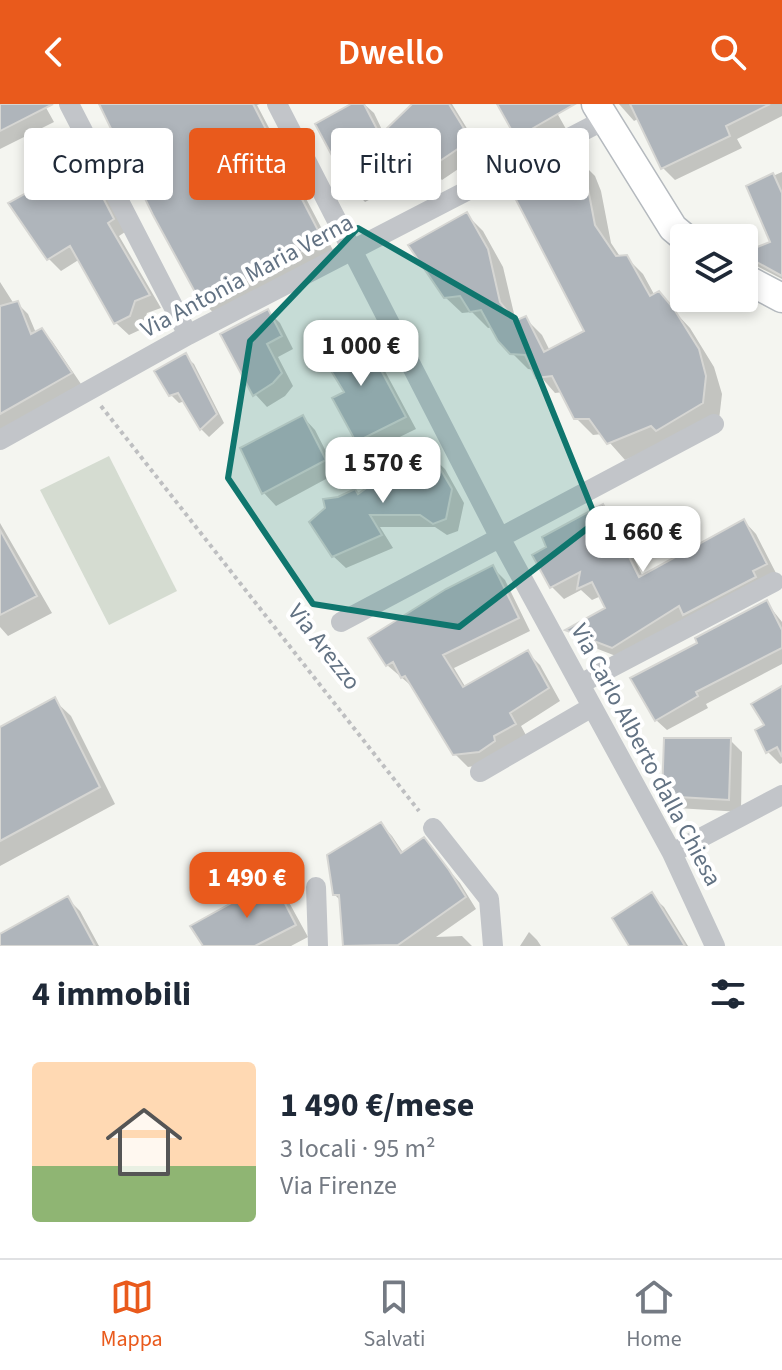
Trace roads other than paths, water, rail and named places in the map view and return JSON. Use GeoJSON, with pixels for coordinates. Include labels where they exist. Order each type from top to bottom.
{"type":"FeatureCollection","features":[{"type":"Feature","properties":{"kind":"street"},"geometry":{"type":"LineString","coordinates":[[69,104],[188,335]]}},
{"type":"Feature","properties":{"kind":"street","name":"Via Carlo Alberto dalla Chiesa"},"geometry":{"type":"LineString","coordinates":[[277,104],[499,536],[672,853],[715,946]]}},
{"type":"Feature","properties":{"kind":"street"},"geometry":{"type":"LineString","coordinates":[[601,111],[671,224]]}},
{"type":"Feature","properties":{"kind":"street","name":"Via Antonia Maria Verna"},"geometry":{"type":"LineString","coordinates":[[0,440],[601,111]]}},
{"type":"Feature","properties":{"kind":"street"},"geometry":{"type":"LineString","coordinates":[[758,285],[782,298]]}},
{"type":"Feature","properties":{"kind":"street"},"geometry":{"type":"LineString","coordinates":[[341,622],[714,424]]}},
{"type":"Feature","properties":{"kind":"street"},"geometry":{"type":"LineString","coordinates":[[580,684],[774,582]]}},
{"type":"Feature","properties":{"kind":"street"},"geometry":{"type":"LineString","coordinates":[[480,772],[592,707]]}},
{"type":"Feature","properties":{"kind":"street"},"geometry":{"type":"LineString","coordinates":[[672,853],[782,795]]}},
{"type":"Feature","properties":{"kind":"street"},"geometry":{"type":"LineString","coordinates":[[433,828],[489,899],[493,946]]}},
{"type":"Feature","properties":{"kind":"street"},"geometry":{"type":"LineString","coordinates":[[316,887],[318,946]]}}]}
